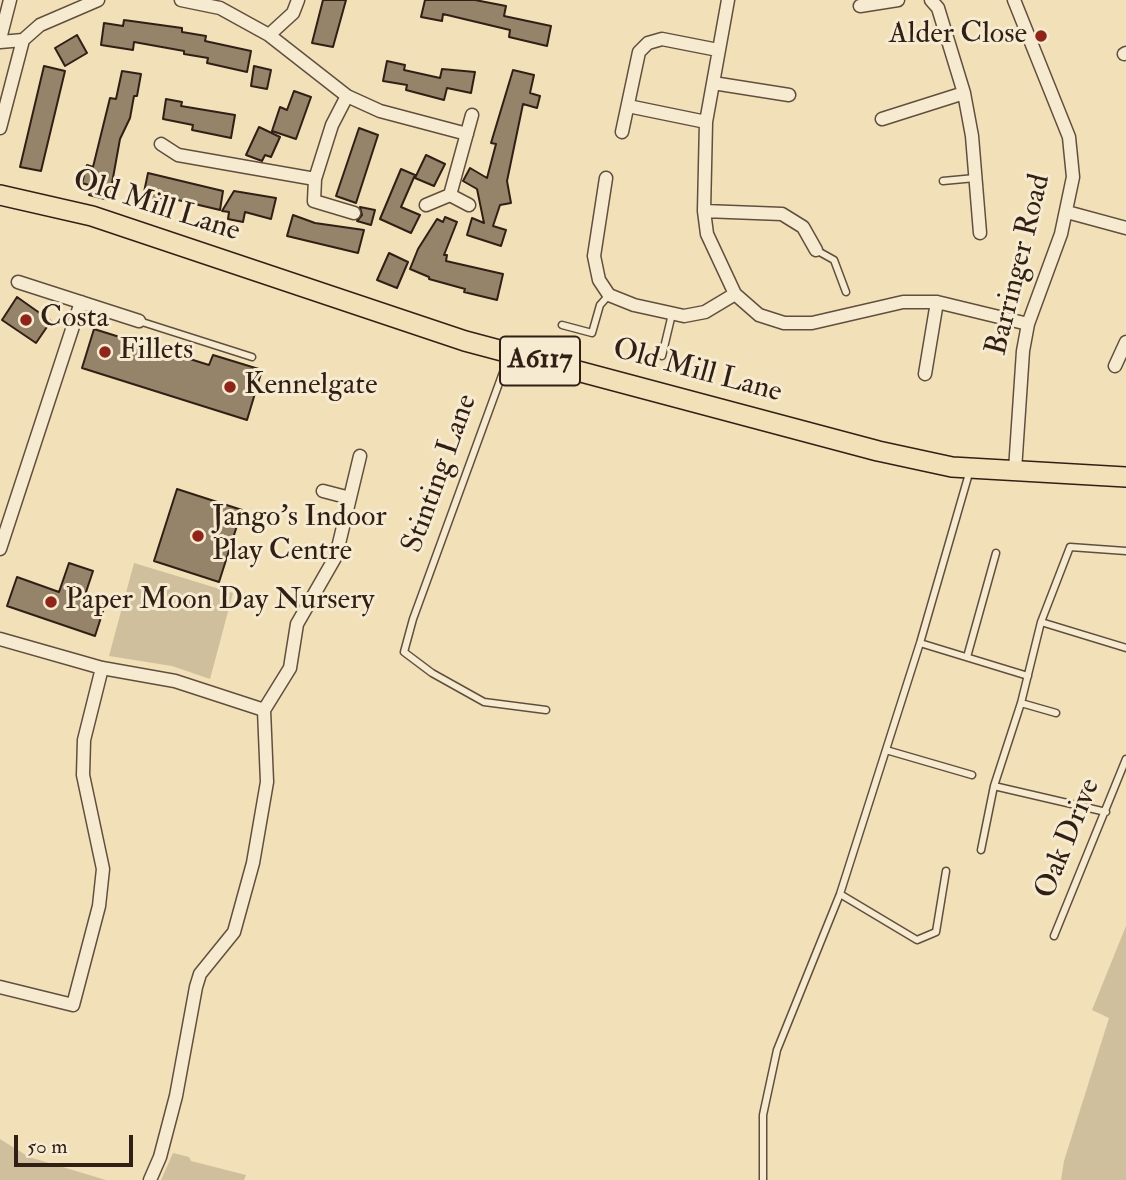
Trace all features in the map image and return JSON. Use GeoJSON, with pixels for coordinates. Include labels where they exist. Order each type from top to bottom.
{"type":"FeatureCollection","features":[{"type":"Feature","properties":{"kind":"main road","name":"Old Mill Lane"},"geometry":{"type":"LineString","coordinates":[[0,195],[92,216],[452,337],[878,451],[952,467],[1126,478]]}},
{"type":"Feature","properties":{"kind":"main road","name":"Old Mill Lane"},"geometry":{"type":"LineString","coordinates":[[0,205],[21,200]]}},
{"type":"Feature","properties":{"kind":"street"},"geometry":{"type":"LineString","coordinates":[[10,0],[0,41],[23,40]]}},
{"type":"Feature","properties":{"kind":"street"},"geometry":{"type":"LineString","coordinates":[[1,121],[23,40],[40,26],[98,0]]}},
{"type":"Feature","properties":{"kind":"street"},"geometry":{"type":"LineString","coordinates":[[181,0],[220,8],[269,35],[347,96],[380,111],[467,134]]}},
{"type":"Feature","properties":{"kind":"street"},"geometry":{"type":"LineString","coordinates":[[269,35],[293,13],[298,0]]}},
{"type":"Feature","properties":{"kind":"street"},"geometry":{"type":"LineString","coordinates":[[728,0],[706,122],[704,211],[707,233],[735,294],[760,315],[783,323],[812,323],[903,302],[937,302],[1028,324]]}},
{"type":"Feature","properties":{"kind":"street"},"geometry":{"type":"LineString","coordinates":[[860,6],[898,0]]}},
{"type":"Feature","properties":{"kind":"street"},"geometry":{"type":"LineString","coordinates":[[931,0],[938,8],[964,93],[980,233]]}},
{"type":"Feature","properties":{"kind":"street","name":"Barringer Road"},"geometry":{"type":"LineString","coordinates":[[1014,0],[1069,137],[1073,177],[1067,212],[1028,324],[1017,398],[1014,470]]}},
{"type":"Feature","properties":{"kind":"street"},"geometry":{"type":"LineString","coordinates":[[622,132],[639,52],[648,43],[662,39],[718,50]]}},
{"type":"Feature","properties":{"kind":"street"},"geometry":{"type":"LineString","coordinates":[[713,83],[789,95]]}},
{"type":"Feature","properties":{"kind":"street"},"geometry":{"type":"LineString","coordinates":[[882,119],[964,93]]}},
{"type":"Feature","properties":{"kind":"street"},"geometry":{"type":"LineString","coordinates":[[347,96],[332,125],[315,179],[314,201],[354,213]]}},
{"type":"Feature","properties":{"kind":"street"},"geometry":{"type":"LineString","coordinates":[[628,106],[706,122]]}},
{"type":"Feature","properties":{"kind":"street"},"geometry":{"type":"LineString","coordinates":[[450,195],[472,116]]}},
{"type":"Feature","properties":{"kind":"street"},"geometry":{"type":"LineString","coordinates":[[161,144],[178,155],[315,179]]}},
{"type":"Feature","properties":{"kind":"street"},"geometry":{"type":"LineString","coordinates":[[606,178],[594,256],[599,280],[610,295],[634,305],[672,314],[705,312],[735,294]]}},
{"type":"Feature","properties":{"kind":"street"},"geometry":{"type":"LineString","coordinates":[[450,195],[469,205]]}},
{"type":"Feature","properties":{"kind":"street"},"geometry":{"type":"LineString","coordinates":[[426,205],[450,195]]}},
{"type":"Feature","properties":{"kind":"street"},"geometry":{"type":"LineString","coordinates":[[704,211],[782,214],[803,227],[816,250]]}},
{"type":"Feature","properties":{"kind":"street"},"geometry":{"type":"LineString","coordinates":[[1067,212],[1126,228]]}},
{"type":"Feature","properties":{"kind":"street"},"geometry":{"type":"LineString","coordinates":[[18,282],[139,321]]}},
{"type":"Feature","properties":{"kind":"street"},"geometry":{"type":"LineString","coordinates":[[0,549],[81,302]]}},
{"type":"Feature","properties":{"kind":"street"},"geometry":{"type":"LineString","coordinates":[[925,374],[937,302]]}},
{"type":"Feature","properties":{"kind":"street"},"geometry":{"type":"LineString","coordinates":[[1115,366],[1126,341]]}},
{"type":"Feature","properties":{"kind":"street"},"geometry":{"type":"LineString","coordinates":[[150,1180],[160,1157],[176,1096],[200,974],[234,932],[253,863],[267,782],[264,710],[290,668],[297,624],[336,556],[360,456]]}},
{"type":"Feature","properties":{"kind":"street"},"geometry":{"type":"LineString","coordinates":[[323,491],[350,498]]}},
{"type":"Feature","properties":{"kind":"street"},"geometry":{"type":"LineString","coordinates":[[0,639],[102,668],[175,681],[264,710]]}},
{"type":"Feature","properties":{"kind":"street"},"geometry":{"type":"LineString","coordinates":[[0,987],[73,1005],[99,906],[103,869],[83,775],[84,740],[102,668]]}},
{"type":"Feature","properties":{"kind":"lane"},"geometry":{"type":"LineString","coordinates":[[943,181],[975,178]]}},
{"type":"Feature","properties":{"kind":"lane"},"geometry":{"type":"LineString","coordinates":[[816,250],[834,260],[846,292]]}},
{"type":"Feature","properties":{"kind":"lane"},"geometry":{"type":"LineString","coordinates":[[562,325],[592,333],[600,305],[610,295]]}},
{"type":"Feature","properties":{"kind":"lane"},"geometry":{"type":"LineString","coordinates":[[662,356],[672,314]]}},
{"type":"Feature","properties":{"kind":"lane"},"geometry":{"type":"LineString","coordinates":[[139,321],[252,357]]}},
{"type":"Feature","properties":{"kind":"lane","name":"Stinting Lane"},"geometry":{"type":"LineString","coordinates":[[510,353],[413,618],[404,652],[432,673],[484,702],[546,710]]}},
{"type":"Feature","properties":{"kind":"lane"},"geometry":{"type":"LineString","coordinates":[[763,1180],[763,1115],[777,1050],[840,894],[920,643],[971,468]]}},
{"type":"Feature","properties":{"kind":"lane"},"geometry":{"type":"LineString","coordinates":[[981,850],[994,786],[1021,703],[1041,622],[1070,547],[1126,551]]}},
{"type":"Feature","properties":{"kind":"lane"},"geometry":{"type":"LineString","coordinates":[[967,657],[996,553]]}},
{"type":"Feature","properties":{"kind":"lane"},"geometry":{"type":"LineString","coordinates":[[1041,622],[1126,648]]}},
{"type":"Feature","properties":{"kind":"lane"},"geometry":{"type":"LineString","coordinates":[[920,643],[1028,676]]}},
{"type":"Feature","properties":{"kind":"lane"},"geometry":{"type":"LineString","coordinates":[[1021,703],[1056,713]]}},
{"type":"Feature","properties":{"kind":"lane"},"geometry":{"type":"LineString","coordinates":[[886,750],[972,775]]}},
{"type":"Feature","properties":{"kind":"lane","name":"Oak Drive"},"geometry":{"type":"LineString","coordinates":[[1054,936],[1126,759]]}},
{"type":"Feature","properties":{"kind":"lane"},"geometry":{"type":"LineString","coordinates":[[994,786],[1106,812]]}},
{"type":"Feature","properties":{"kind":"lane"},"geometry":{"type":"LineString","coordinates":[[840,894],[917,940],[936,932],[946,871]]}},
{"type":"Feature","properties":{"kind":"shaded area"},"geometry":{"type":"Polygon","coordinates":[[[134,563],[233,593],[210,679],[172,666],[109,656],[134,563]]]}},
{"type":"Feature","properties":{"kind":"shaded area"},"geometry":{"type":"Polygon","coordinates":[[[1126,926],[1126,1180],[1061,1180],[1064,1161],[1109,1018],[1092,1010],[1126,926]]]}},
{"type":"Feature","properties":{"kind":"shaded area"},"geometry":{"type":"Polygon","coordinates":[[[0,1139],[29,1157],[106,1180],[0,1180],[0,1139]]]}},
{"type":"Feature","properties":{"kind":"shaded area"},"geometry":{"type":"Polygon","coordinates":[[[173,1153],[189,1157],[191,1161],[246,1175],[244,1180],[161,1180],[173,1153]]]}},
{"type":"Feature","properties":{"kind":"building"},"geometry":{"type":"Polygon","coordinates":[[[323,0],[346,0],[333,47],[312,43],[323,0]]]}},
{"type":"Feature","properties":{"kind":"building"},"geometry":{"type":"Polygon","coordinates":[[[425,0],[475,0],[506,6],[504,16],[551,26],[547,46],[509,37],[510,30],[443,14],[442,21],[421,17],[425,0]]]}},
{"type":"Feature","properties":{"kind":"building"},"geometry":{"type":"Polygon","coordinates":[[[124,20],[182,28],[182,32],[206,36],[205,41],[251,51],[247,72],[207,63],[208,58],[184,54],[184,51],[134,42],[133,50],[101,45],[104,23],[123,26],[124,20]]]}},
{"type":"Feature","properties":{"kind":"building"},"geometry":{"type":"Polygon","coordinates":[[[77,35],[87,53],[65,66],[55,48],[77,35]]]}},
{"type":"Feature","properties":{"kind":"building"},"geometry":{"type":"Polygon","coordinates":[[[387,61],[405,65],[404,70],[440,78],[442,69],[475,72],[471,93],[447,88],[444,100],[406,90],[407,85],[383,81],[387,61]]]}},
{"type":"Feature","properties":{"kind":"building"},"geometry":{"type":"Polygon","coordinates":[[[44,66],[65,71],[41,171],[20,167],[44,66]]]}},
{"type":"Feature","properties":{"kind":"building"},"geometry":{"type":"Polygon","coordinates":[[[254,66],[271,70],[267,89],[251,86],[254,66]]]}},
{"type":"Feature","properties":{"kind":"building"},"geometry":{"type":"Polygon","coordinates":[[[513,70],[534,75],[530,93],[540,96],[537,108],[523,104],[507,181],[511,203],[500,205],[493,226],[506,230],[501,246],[467,235],[472,218],[484,223],[477,189],[463,181],[470,168],[487,178],[496,144],[491,143],[513,70]]]}},
{"type":"Feature","properties":{"kind":"building"},"geometry":{"type":"Polygon","coordinates":[[[122,71],[141,74],[130,118],[120,139],[109,200],[89,195],[92,186],[82,183],[87,165],[93,167],[110,98],[116,99],[122,71]]]}},
{"type":"Feature","properties":{"kind":"building"},"geometry":{"type":"Polygon","coordinates":[[[294,91],[311,97],[296,139],[272,131],[280,107],[287,110],[294,91]]]}},
{"type":"Feature","properties":{"kind":"building"},"geometry":{"type":"Polygon","coordinates":[[[166,99],[182,102],[181,106],[235,115],[231,138],[192,130],[193,125],[163,119],[166,99]]]}},
{"type":"Feature","properties":{"kind":"building"},"geometry":{"type":"Polygon","coordinates":[[[259,127],[280,137],[271,157],[265,155],[262,161],[246,155],[259,127]]]}},
{"type":"Feature","properties":{"kind":"building"},"geometry":{"type":"Polygon","coordinates":[[[359,128],[378,135],[356,203],[336,196],[359,128]]]}},
{"type":"Feature","properties":{"kind":"building"},"geometry":{"type":"Polygon","coordinates":[[[426,155],[445,164],[434,186],[415,178],[426,155]]]}},
{"type":"Feature","properties":{"kind":"building"},"geometry":{"type":"Polygon","coordinates":[[[401,169],[415,175],[401,207],[420,215],[411,233],[380,219],[401,169]]]}},
{"type":"Feature","properties":{"kind":"building"},"geometry":{"type":"Polygon","coordinates":[[[148,173],[223,191],[220,210],[161,196],[161,201],[143,197],[148,173]]]}},
{"type":"Feature","properties":{"kind":"building"},"geometry":{"type":"Polygon","coordinates":[[[234,191],[276,198],[271,219],[245,212],[243,222],[228,219],[229,212],[222,211],[234,191]]]}},
{"type":"Feature","properties":{"kind":"building"},"geometry":{"type":"Polygon","coordinates":[[[360,207],[375,210],[371,225],[357,221],[362,215],[360,207]]]}},
{"type":"Feature","properties":{"kind":"building"},"geometry":{"type":"Polygon","coordinates":[[[293,215],[315,223],[364,230],[358,253],[287,236],[293,215]]]}},
{"type":"Feature","properties":{"kind":"building"},"geometry":{"type":"Polygon","coordinates":[[[445,217],[457,222],[444,255],[447,255],[446,261],[503,274],[497,300],[464,292],[465,289],[429,279],[410,269],[418,249],[437,219],[443,222],[445,217]]]}},
{"type":"Feature","properties":{"kind":"building"},"geometry":{"type":"Polygon","coordinates":[[[389,253],[408,262],[397,288],[377,280],[389,253]]]}},
{"type":"Feature","properties":{"kind":"building","name":"Costa"},"geometry":{"type":"Polygon","coordinates":[[[17,297],[51,321],[36,343],[2,320],[17,297]]]}},
{"type":"Feature","properties":{"kind":"building"},"geometry":{"type":"Polygon","coordinates":[[[94,329],[209,365],[213,355],[262,370],[247,420],[82,368],[94,329]]]}},
{"type":"Feature","properties":{"kind":"building","name":"Jango's Indoor Play Centre"},"geometry":{"type":"Polygon","coordinates":[[[177,489],[242,510],[219,582],[154,561],[177,489]]]}},
{"type":"Feature","properties":{"kind":"building","name":"Paper Moon Day Nursery"},"geometry":{"type":"Polygon","coordinates":[[[69,563],[93,571],[84,598],[105,605],[95,636],[7,606],[17,577],[59,592],[69,563]]]}},
{"type":"Feature","properties":{"kind":"place","name":"Alder Close"},"geometry":{"type":"Point","coordinates":[1041,36]}},
{"type":"Feature","properties":{"kind":"place","name":"Costa"},"geometry":{"type":"Point","coordinates":[26,320]}},
{"type":"Feature","properties":{"kind":"place","name":"Fillets"},"geometry":{"type":"Point","coordinates":[105,352]}},
{"type":"Feature","properties":{"kind":"place","name":"Kennelgate"},"geometry":{"type":"Point","coordinates":[230,387]}},
{"type":"Feature","properties":{"kind":"place","name":"Jango's Indoor Play Centre"},"geometry":{"type":"Point","coordinates":[198,536]}},
{"type":"Feature","properties":{"kind":"place","name":"Paper Moon Day Nursery"},"geometry":{"type":"Point","coordinates":[51,602]}}]}
